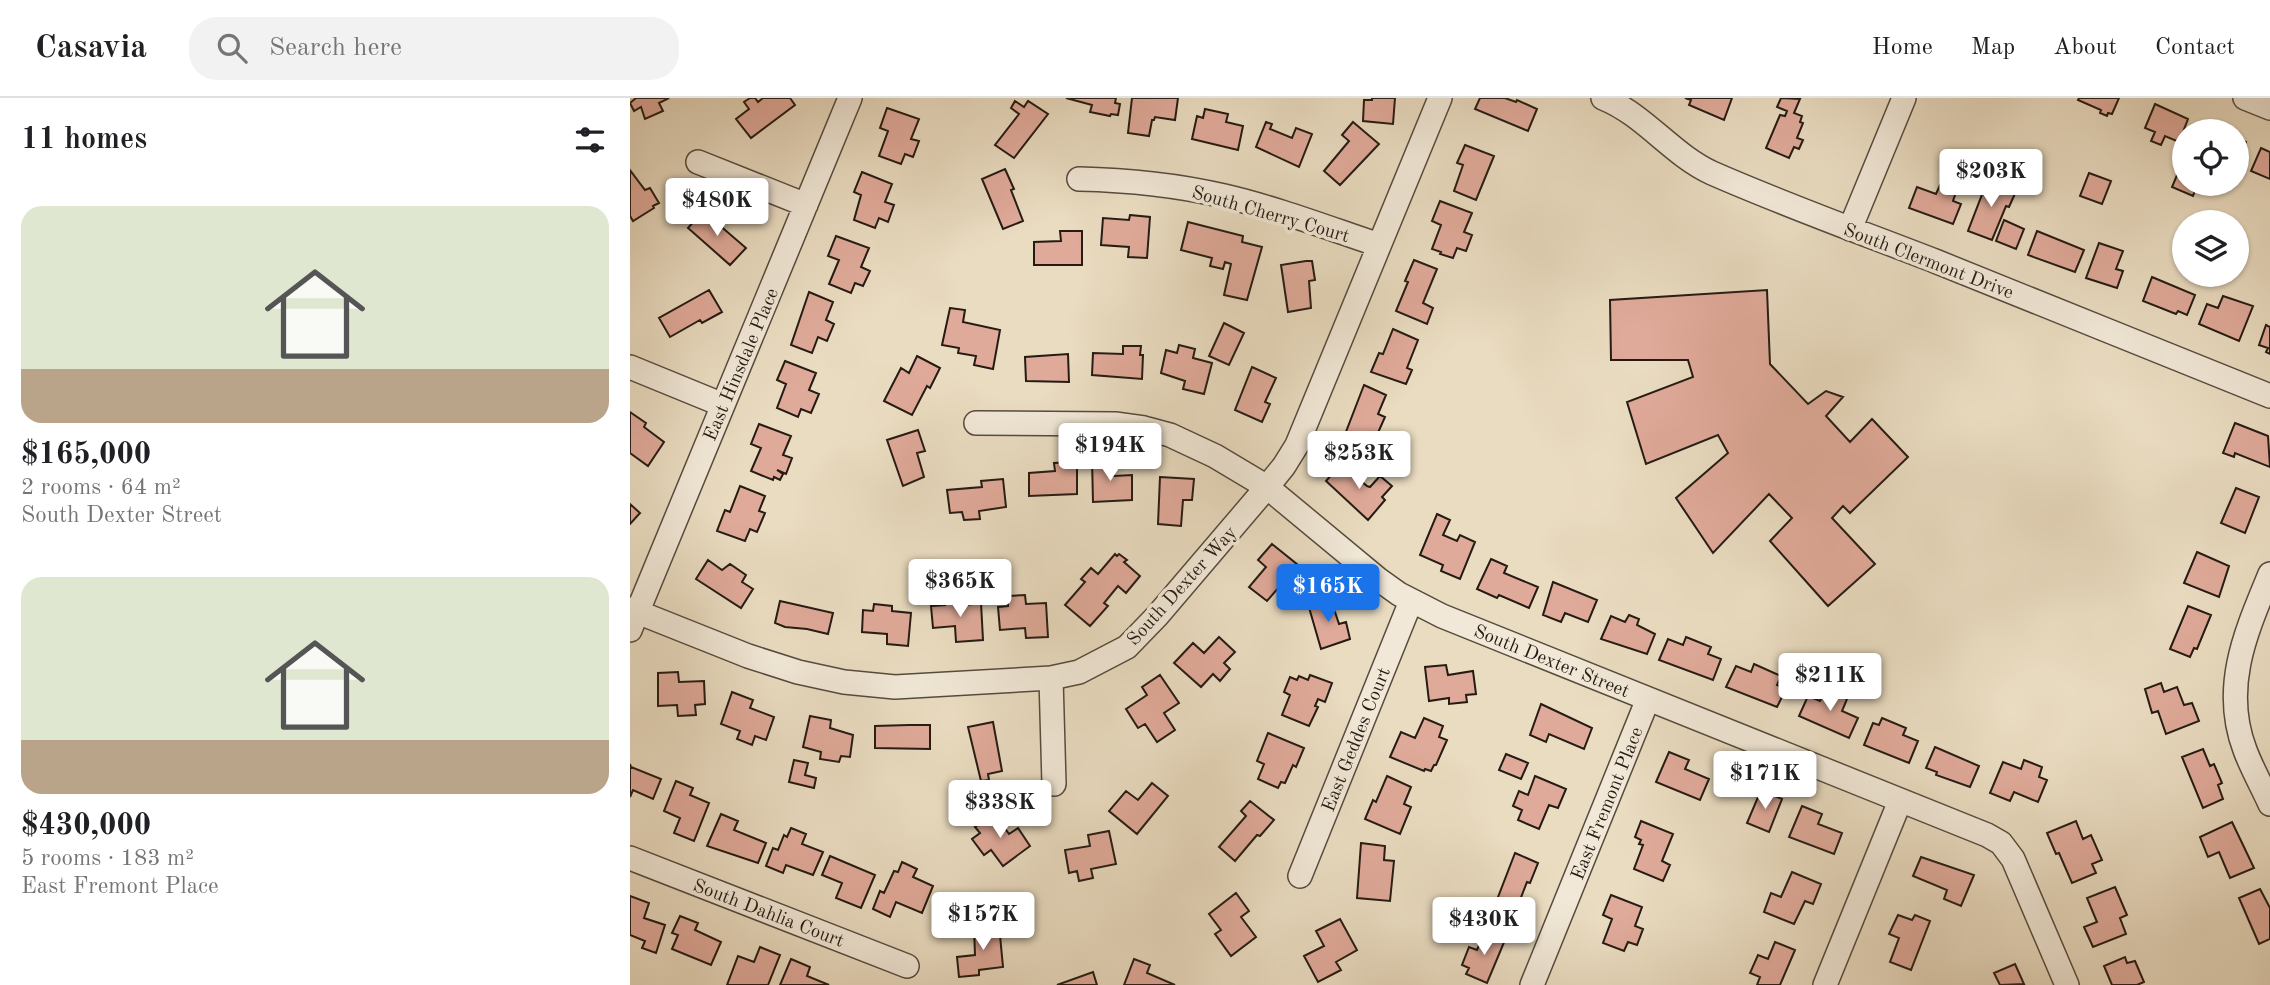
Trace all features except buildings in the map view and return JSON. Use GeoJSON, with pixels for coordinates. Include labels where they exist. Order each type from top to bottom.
{"type":"FeatureCollection","features":[{"type":"Feature","properties":{"kind":"street","name":"East Hinsdale Place"},"geometry":{"type":"LineString","coordinates":[[632,617],[850,98]]}},
{"type":"Feature","properties":{"kind":"street","name":"South Dexter Way"},"geometry":{"type":"LineString","coordinates":[[632,617],[798,672],[844,682],[895,687],[1051,678],[1079,672],[1127,647],[1157,616],[1284,467],[1297,445],[1440,98]]}},
{"type":"Feature","properties":{"kind":"street","name":"South Clermont Drive"},"geometry":{"type":"LineString","coordinates":[[1603,98],[1636,116],[1689,161],[1850,229],[2270,396]]}},
{"type":"Feature","properties":{"kind":"street"},"geometry":{"type":"LineString","coordinates":[[1850,229],[1905,98]]}},
{"type":"Feature","properties":{"kind":"street"},"geometry":{"type":"LineString","coordinates":[[2245,98],[2270,108]]}},
{"type":"Feature","properties":{"kind":"street"},"geometry":{"type":"LineString","coordinates":[[698,162],[806,205]]}},
{"type":"Feature","properties":{"kind":"street","name":"South Cherry Court"},"geometry":{"type":"LineString","coordinates":[[1079,179],[1117,180],[1188,188],[1227,197],[1378,245]]}},
{"type":"Feature","properties":{"kind":"street"},"geometry":{"type":"LineString","coordinates":[[630,366],[723,405]]}},
{"type":"Feature","properties":{"kind":"street","name":"South Dexter Street"},"geometry":{"type":"LineString","coordinates":[[976,423],[1115,424],[1170,435],[1215,456],[1267,487],[1378,579],[1411,601],[1987,835],[2001,843],[2013,859],[2067,985]]}},
{"type":"Feature","properties":{"kind":"street"},"geometry":{"type":"LineString","coordinates":[[2268,791],[2245,750],[2237,720],[2236,692],[2239,655],[2270,574]]}},
{"type":"Feature","properties":{"kind":"street","name":"East Geddes Court"},"geometry":{"type":"LineString","coordinates":[[1300,876],[1411,601]]}},
{"type":"Feature","properties":{"kind":"street"},"geometry":{"type":"LineString","coordinates":[[1051,678],[1054,783]]}},
{"type":"Feature","properties":{"kind":"street","name":"East Fremont Place"},"geometry":{"type":"LineString","coordinates":[[1532,985],[1648,699]]}},
{"type":"Feature","properties":{"kind":"street"},"geometry":{"type":"LineString","coordinates":[[1825,985],[1900,801]]}},
{"type":"Feature","properties":{"kind":"street","name":"South Dahlia Court"},"geometry":{"type":"LineString","coordinates":[[630,858],[907,966]]}}]}
